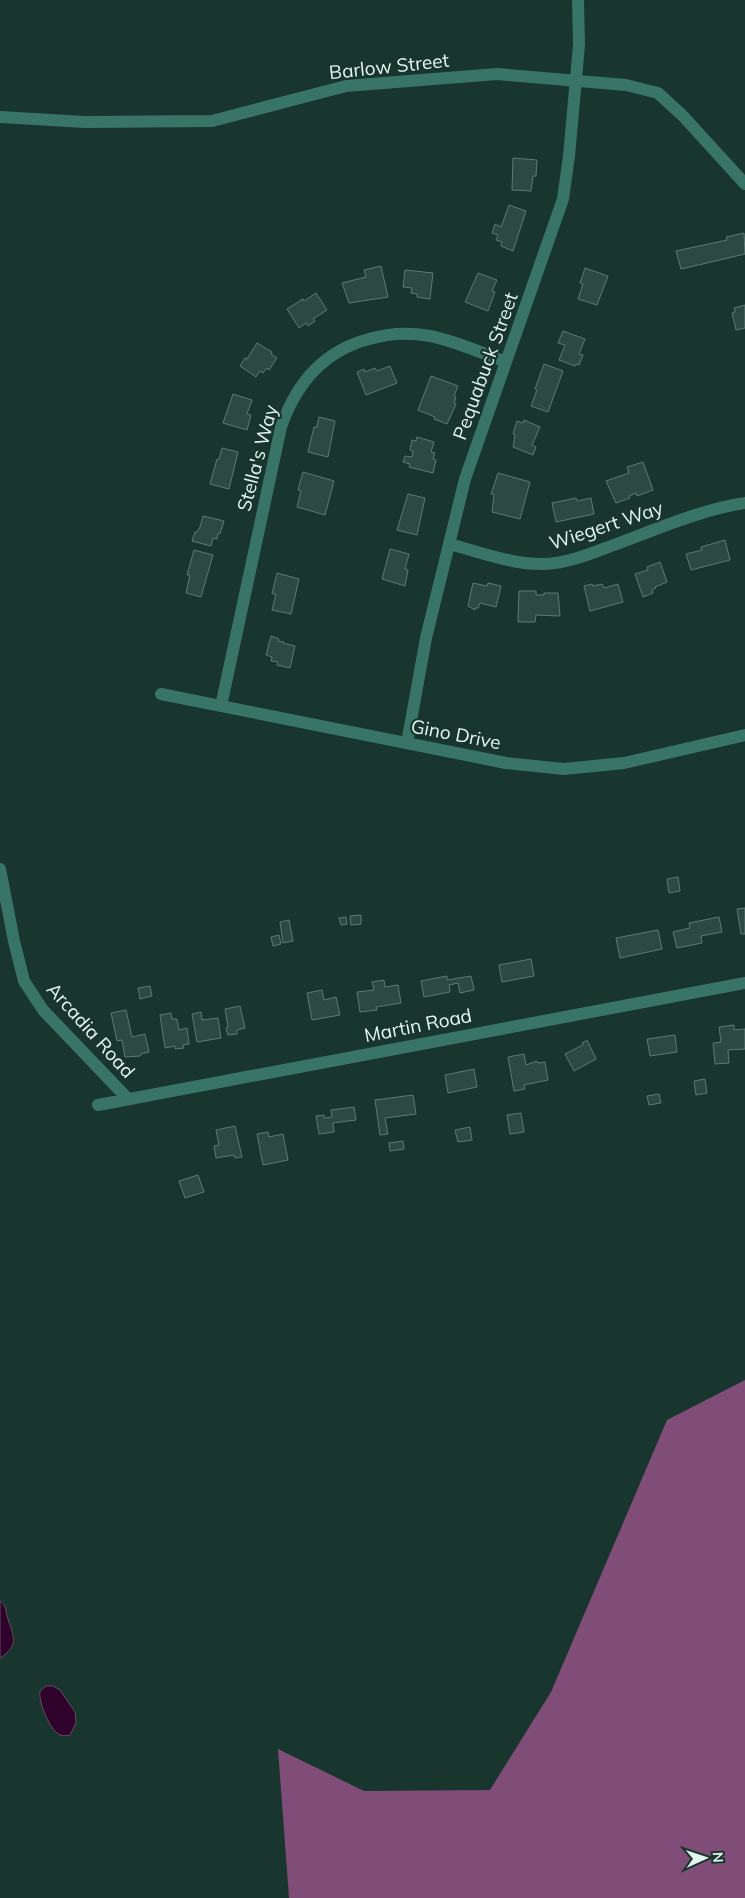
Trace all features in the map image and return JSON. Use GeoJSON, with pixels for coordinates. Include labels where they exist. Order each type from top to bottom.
{"type":"FeatureCollection","features":[{"type":"Feature","properties":{"kind":"street","name":"Pequabuck Street"},"geometry":{"type":"LineString","coordinates":[[407,744],[426,638],[465,479],[563,199],[576,81],[579,32],[578,0]]}},
{"type":"Feature","properties":{"kind":"street","name":"Barlow Street"},"geometry":{"type":"LineString","coordinates":[[0,117],[85,122],[212,121],[346,86],[496,74],[626,85],[658,94],[683,116],[745,184]]}},
{"type":"Feature","properties":{"kind":"street","name":"Stella's Way"},"geometry":{"type":"LineString","coordinates":[[221,706],[281,427],[293,397],[307,377],[328,357],[348,346],[379,336],[399,333],[421,334],[506,362]]}},
{"type":"Feature","properties":{"kind":"street","name":"Wiegert Way"},"geometry":{"type":"LineString","coordinates":[[449,544],[523,562],[558,563],[591,554],[712,510],[745,503]]}},
{"type":"Feature","properties":{"kind":"street","name":"Gino Drive"},"geometry":{"type":"LineString","coordinates":[[161,694],[506,763],[564,769],[624,763],[745,735]]}},
{"type":"Feature","properties":{"kind":"street","name":"Arcadia Road"},"geometry":{"type":"LineString","coordinates":[[0,869],[24,981],[43,1010],[128,1099]]}},
{"type":"Feature","properties":{"kind":"street","name":"Martin Road"},"geometry":{"type":"LineString","coordinates":[[98,1105],[745,983]]}},
{"type":"Feature","properties":{"kind":"shaded area"},"geometry":{"type":"Polygon","coordinates":[[[745,1380],[745,1898],[289,1898],[278,1749],[364,1791],[490,1790],[551,1692],[667,1420],[745,1380]]]}},
{"type":"Feature","properties":{"kind":"shaded area"},"geometry":{"type":"Polygon","coordinates":[[[0,1601],[5,1607],[13,1641],[10,1649],[0,1658],[0,1601]]]}},
{"type":"Feature","properties":{"kind":"shaded area"},"geometry":{"type":"Polygon","coordinates":[[[46,1686],[53,1686],[60,1690],[75,1712],[76,1723],[70,1735],[60,1735],[57,1733],[48,1720],[42,1707],[40,1695],[40,1691],[46,1686]]]}},
{"type":"Feature","properties":{"kind":"building"},"geometry":{"type":"Polygon","coordinates":[[[513,158],[537,160],[536,176],[533,176],[531,191],[512,190],[513,158]]]}},
{"type":"Feature","properties":{"kind":"building"},"geometry":{"type":"Polygon","coordinates":[[[509,205],[526,211],[513,251],[501,246],[502,242],[496,240],[498,235],[492,233],[495,224],[501,227],[509,205]]]}},
{"type":"Feature","properties":{"kind":"building"},"geometry":{"type":"Polygon","coordinates":[[[744,233],[745,254],[681,269],[676,251],[727,240],[726,237],[744,233]]]}},
{"type":"Feature","properties":{"kind":"building"},"geometry":{"type":"Polygon","coordinates":[[[381,266],[388,297],[349,303],[342,283],[366,277],[364,270],[381,266]]]}},
{"type":"Feature","properties":{"kind":"building"},"geometry":{"type":"Polygon","coordinates":[[[585,268],[608,276],[597,305],[578,299],[583,284],[580,283],[585,268]]]}},
{"type":"Feature","properties":{"kind":"building"},"geometry":{"type":"Polygon","coordinates":[[[405,270],[433,273],[430,299],[417,297],[417,294],[411,293],[412,288],[403,287],[405,270]]]}},
{"type":"Feature","properties":{"kind":"building"},"geometry":{"type":"Polygon","coordinates":[[[478,273],[497,280],[492,291],[495,292],[488,311],[465,302],[478,273]]]}},
{"type":"Feature","properties":{"kind":"building"},"geometry":{"type":"Polygon","coordinates":[[[316,293],[327,310],[313,319],[315,321],[308,326],[306,323],[299,328],[287,309],[316,293]]]}},
{"type":"Feature","properties":{"kind":"building"},"geometry":{"type":"Polygon","coordinates":[[[745,305],[745,328],[736,330],[732,313],[735,312],[734,308],[745,305]]]}},
{"type":"Feature","properties":{"kind":"building"},"geometry":{"type":"Polygon","coordinates":[[[563,331],[585,339],[579,354],[583,355],[579,365],[576,364],[575,366],[559,360],[565,345],[558,343],[563,331]]]}},
{"type":"Feature","properties":{"kind":"building"},"geometry":{"type":"Polygon","coordinates":[[[257,343],[272,352],[271,354],[277,358],[269,370],[267,368],[263,373],[260,371],[256,377],[240,366],[257,343]]]}},
{"type":"Feature","properties":{"kind":"building"},"geometry":{"type":"Polygon","coordinates":[[[544,364],[563,371],[548,412],[531,406],[544,364]]]}},
{"type":"Feature","properties":{"kind":"building"},"geometry":{"type":"Polygon","coordinates":[[[390,366],[397,383],[366,395],[357,372],[364,369],[365,372],[375,368],[377,371],[390,366]]]}},
{"type":"Feature","properties":{"kind":"building"},"geometry":{"type":"Polygon","coordinates":[[[431,376],[458,386],[454,396],[456,397],[454,403],[456,404],[447,424],[418,410],[431,376]]]}},
{"type":"Feature","properties":{"kind":"building"},"geometry":{"type":"Polygon","coordinates":[[[233,394],[252,400],[247,414],[251,415],[247,430],[223,423],[233,394]]]}},
{"type":"Feature","properties":{"kind":"building"},"geometry":{"type":"Polygon","coordinates":[[[319,417],[335,421],[328,457],[308,452],[314,427],[317,427],[319,417]]]}},
{"type":"Feature","properties":{"kind":"building"},"geometry":{"type":"Polygon","coordinates":[[[524,420],[540,427],[532,445],[536,447],[533,455],[513,447],[515,435],[513,434],[517,421],[523,423],[524,420]]]}},
{"type":"Feature","properties":{"kind":"building"},"geometry":{"type":"Polygon","coordinates":[[[417,437],[434,442],[431,452],[435,453],[433,459],[436,460],[433,473],[409,467],[410,464],[403,462],[405,456],[412,457],[413,451],[410,450],[412,440],[416,441],[417,437]]]}},
{"type":"Feature","properties":{"kind":"building"},"geometry":{"type":"Polygon","coordinates":[[[222,448],[238,452],[229,489],[210,484],[222,448]]]}},
{"type":"Feature","properties":{"kind":"building"},"geometry":{"type":"Polygon","coordinates":[[[643,462],[653,490],[637,496],[636,493],[629,496],[630,498],[616,503],[606,481],[629,473],[627,467],[643,462]]]}},
{"type":"Feature","properties":{"kind":"building"},"geometry":{"type":"Polygon","coordinates":[[[303,472],[334,481],[325,515],[297,507],[301,491],[298,490],[303,472]]]}},
{"type":"Feature","properties":{"kind":"building"},"geometry":{"type":"Polygon","coordinates":[[[498,473],[530,482],[520,519],[492,512],[494,494],[491,494],[498,473]]]}},
{"type":"Feature","properties":{"kind":"building"},"geometry":{"type":"Polygon","coordinates":[[[408,494],[425,498],[417,535],[397,530],[408,494]]]}},
{"type":"Feature","properties":{"kind":"building"},"geometry":{"type":"Polygon","coordinates":[[[576,498],[577,501],[591,498],[594,514],[556,522],[552,503],[576,498]]]}},
{"type":"Feature","properties":{"kind":"building"},"geometry":{"type":"Polygon","coordinates":[[[203,516],[224,521],[220,534],[218,533],[217,539],[213,538],[211,546],[192,541],[195,532],[200,527],[203,516]]]}},
{"type":"Feature","properties":{"kind":"building"},"geometry":{"type":"Polygon","coordinates":[[[725,540],[730,560],[691,570],[686,554],[702,550],[701,547],[725,540]]]}},
{"type":"Feature","properties":{"kind":"building"},"geometry":{"type":"Polygon","coordinates":[[[390,549],[409,554],[405,569],[408,570],[405,586],[382,579],[390,549]]]}},
{"type":"Feature","properties":{"kind":"building"},"geometry":{"type":"Polygon","coordinates":[[[194,550],[213,555],[201,597],[186,593],[190,575],[187,575],[194,550]]]}},
{"type":"Feature","properties":{"kind":"building"},"geometry":{"type":"Polygon","coordinates":[[[660,562],[667,582],[655,587],[652,590],[653,593],[643,597],[635,574],[648,570],[647,567],[660,562]]]}},
{"type":"Feature","properties":{"kind":"building"},"geometry":{"type":"Polygon","coordinates":[[[277,573],[299,579],[291,614],[272,610],[276,594],[272,594],[277,573]]]}},
{"type":"Feature","properties":{"kind":"building"},"geometry":{"type":"Polygon","coordinates":[[[473,583],[487,586],[488,583],[501,586],[496,607],[480,603],[475,610],[468,606],[473,583]]]}},
{"type":"Feature","properties":{"kind":"building"},"geometry":{"type":"Polygon","coordinates":[[[592,584],[593,586],[602,584],[604,588],[618,584],[623,602],[590,611],[584,586],[592,584]]]}},
{"type":"Feature","properties":{"kind":"building"},"geometry":{"type":"Polygon","coordinates":[[[519,591],[536,591],[536,595],[558,593],[560,616],[536,615],[535,622],[518,622],[519,591]]]}},
{"type":"Feature","properties":{"kind":"building"},"geometry":{"type":"Polygon","coordinates":[[[271,636],[279,639],[278,641],[295,646],[290,668],[277,665],[278,662],[271,661],[272,657],[266,655],[271,636]]]}},
{"type":"Feature","properties":{"kind":"building"},"geometry":{"type":"Polygon","coordinates":[[[678,877],[680,891],[669,893],[667,879],[678,877]]]}},
{"type":"Feature","properties":{"kind":"building"},"geometry":{"type":"Polygon","coordinates":[[[745,908],[745,934],[741,934],[737,909],[745,908]]]}},
{"type":"Feature","properties":{"kind":"building"},"geometry":{"type":"Polygon","coordinates":[[[361,915],[361,924],[351,925],[350,916],[361,915]]]}},
{"type":"Feature","properties":{"kind":"building"},"geometry":{"type":"Polygon","coordinates":[[[346,917],[347,924],[341,925],[339,918],[346,917]]]}},
{"type":"Feature","properties":{"kind":"building"},"geometry":{"type":"Polygon","coordinates":[[[719,917],[722,932],[701,936],[702,943],[677,948],[673,932],[690,928],[689,923],[719,917]]]}},
{"type":"Feature","properties":{"kind":"building"},"geometry":{"type":"Polygon","coordinates":[[[289,920],[293,941],[283,943],[280,922],[289,920]]]}},
{"type":"Feature","properties":{"kind":"building"},"geometry":{"type":"Polygon","coordinates":[[[658,930],[662,949],[620,958],[616,938],[658,930]]]}},
{"type":"Feature","properties":{"kind":"building"},"geometry":{"type":"Polygon","coordinates":[[[279,935],[281,944],[273,946],[271,937],[279,935]]]}},
{"type":"Feature","properties":{"kind":"building"},"geometry":{"type":"Polygon","coordinates":[[[531,959],[534,976],[502,982],[499,965],[531,959]]]}},
{"type":"Feature","properties":{"kind":"building"},"geometry":{"type":"Polygon","coordinates":[[[447,976],[447,980],[471,976],[474,990],[460,993],[458,983],[449,985],[450,992],[424,997],[421,981],[447,976]]]}},
{"type":"Feature","properties":{"kind":"building"},"geometry":{"type":"Polygon","coordinates":[[[384,980],[385,987],[398,985],[401,1003],[376,1007],[377,1010],[360,1012],[357,992],[374,990],[372,982],[384,980]]]}},
{"type":"Feature","properties":{"kind":"building"},"geometry":{"type":"Polygon","coordinates":[[[150,986],[152,996],[140,999],[138,988],[150,986]]]}},
{"type":"Feature","properties":{"kind":"building"},"geometry":{"type":"Polygon","coordinates":[[[322,990],[324,1000],[336,997],[340,1015],[312,1020],[307,993],[322,990]]]}},
{"type":"Feature","properties":{"kind":"building"},"geometry":{"type":"Polygon","coordinates":[[[240,1006],[245,1028],[237,1030],[237,1034],[228,1035],[225,1009],[240,1006]]]}},
{"type":"Feature","properties":{"kind":"building"},"geometry":{"type":"Polygon","coordinates":[[[126,1010],[132,1037],[145,1034],[149,1052],[140,1056],[125,1057],[122,1040],[117,1041],[111,1013],[126,1010]]]}},
{"type":"Feature","properties":{"kind":"building"},"geometry":{"type":"Polygon","coordinates":[[[201,1012],[202,1020],[218,1018],[221,1038],[197,1042],[192,1014],[201,1012]]]}},
{"type":"Feature","properties":{"kind":"building"},"geometry":{"type":"Polygon","coordinates":[[[171,1013],[172,1019],[177,1019],[179,1030],[187,1028],[189,1044],[183,1045],[184,1048],[175,1049],[175,1046],[165,1048],[160,1015],[171,1013]]]}},
{"type":"Feature","properties":{"kind":"building"},"geometry":{"type":"Polygon","coordinates":[[[734,1025],[734,1030],[745,1029],[745,1049],[728,1050],[729,1063],[715,1064],[713,1043],[721,1042],[719,1027],[734,1025]]]}},
{"type":"Feature","properties":{"kind":"building"},"geometry":{"type":"Polygon","coordinates":[[[675,1035],[677,1052],[650,1056],[647,1039],[675,1035]]]}},
{"type":"Feature","properties":{"kind":"building"},"geometry":{"type":"Polygon","coordinates":[[[587,1040],[596,1059],[574,1071],[565,1054],[583,1045],[582,1043],[587,1040]]]}},
{"type":"Feature","properties":{"kind":"building"},"geometry":{"type":"Polygon","coordinates":[[[524,1054],[526,1065],[537,1061],[538,1063],[545,1062],[548,1080],[524,1085],[525,1089],[514,1091],[508,1057],[524,1054]]]}},
{"type":"Feature","properties":{"kind":"building"},"geometry":{"type":"Polygon","coordinates":[[[474,1069],[477,1087],[448,1093],[445,1075],[474,1069]]]}},
{"type":"Feature","properties":{"kind":"building"},"geometry":{"type":"Polygon","coordinates":[[[705,1079],[707,1093],[696,1095],[694,1081],[705,1079]]]}},
{"type":"Feature","properties":{"kind":"building"},"geometry":{"type":"Polygon","coordinates":[[[659,1094],[661,1103],[649,1105],[647,1096],[659,1094]]]}},
{"type":"Feature","properties":{"kind":"building"},"geometry":{"type":"Polygon","coordinates":[[[413,1095],[416,1114],[385,1118],[388,1134],[380,1135],[375,1100],[413,1095]]]}},
{"type":"Feature","properties":{"kind":"building"},"geometry":{"type":"Polygon","coordinates":[[[354,1107],[356,1120],[333,1123],[334,1132],[319,1134],[316,1116],[332,1117],[331,1110],[354,1107]]]}},
{"type":"Feature","properties":{"kind":"building"},"geometry":{"type":"Polygon","coordinates":[[[521,1113],[524,1132],[510,1134],[507,1115],[521,1113]]]}},
{"type":"Feature","properties":{"kind":"building"},"geometry":{"type":"Polygon","coordinates":[[[235,1126],[242,1157],[235,1158],[234,1155],[216,1158],[214,1146],[219,1145],[216,1130],[235,1126]]]}},
{"type":"Feature","properties":{"kind":"building"},"geometry":{"type":"Polygon","coordinates":[[[470,1127],[472,1140],[458,1142],[455,1130],[470,1127]]]}},
{"type":"Feature","properties":{"kind":"building"},"geometry":{"type":"Polygon","coordinates":[[[268,1132],[269,1137],[283,1134],[288,1160],[263,1165],[257,1134],[268,1132]]]}},
{"type":"Feature","properties":{"kind":"building"},"geometry":{"type":"Polygon","coordinates":[[[403,1141],[404,1149],[390,1151],[389,1143],[403,1141]]]}},
{"type":"Feature","properties":{"kind":"building"},"geometry":{"type":"Polygon","coordinates":[[[198,1175],[204,1192],[185,1198],[179,1181],[198,1175]]]}}]}
